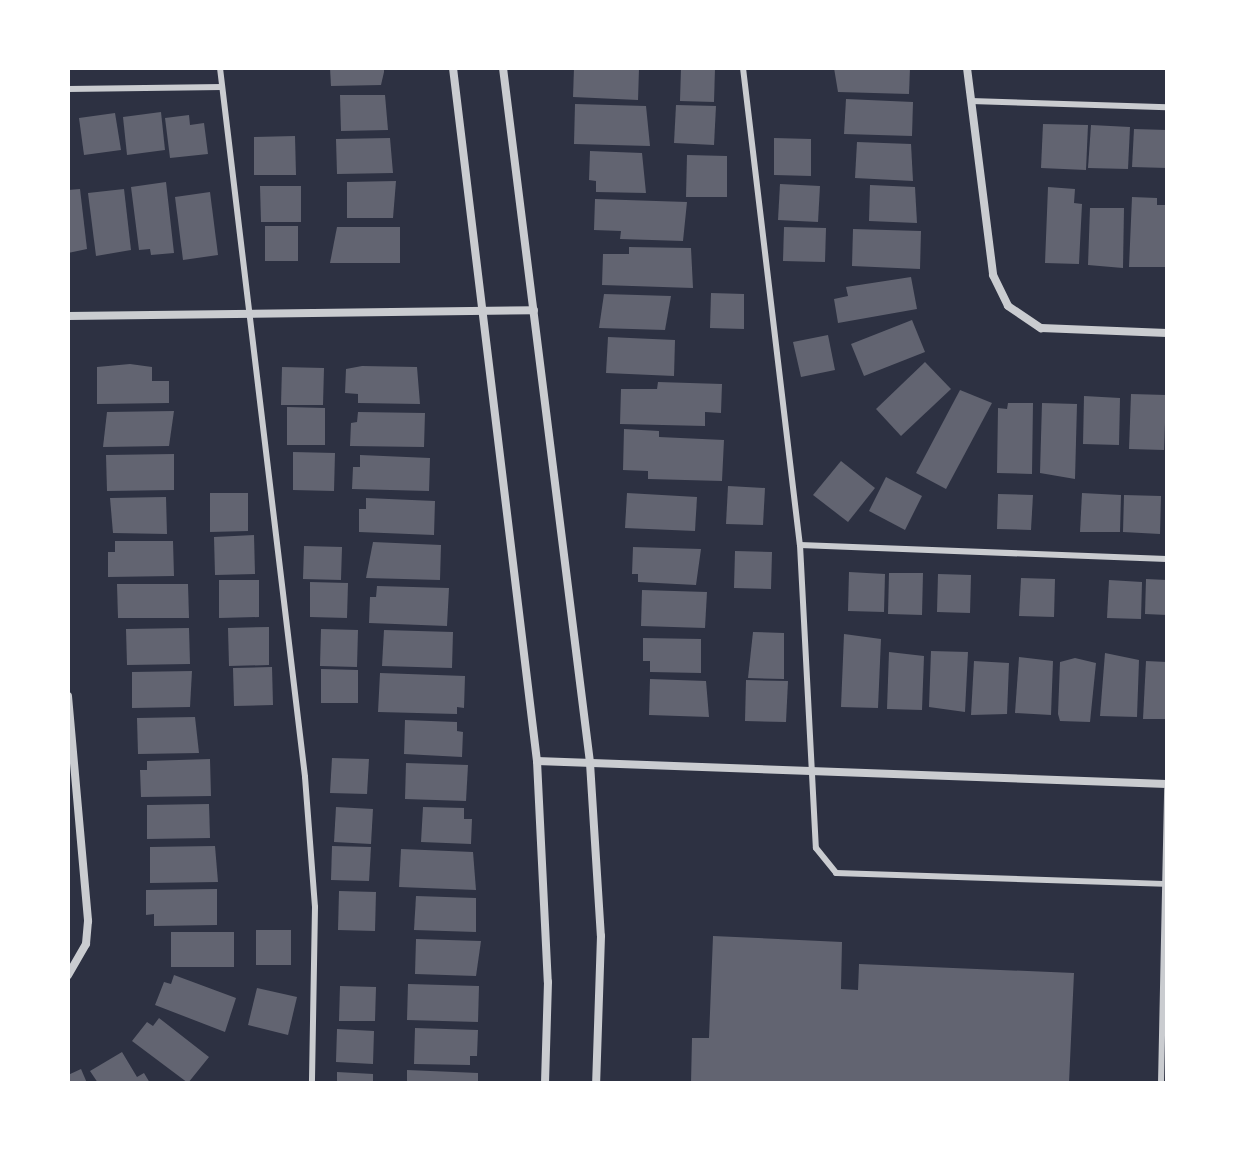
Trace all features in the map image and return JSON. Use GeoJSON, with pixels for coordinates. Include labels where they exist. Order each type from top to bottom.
{"type":"FeatureCollection","features":[{"type":"Feature","properties":{"kind":"street"},"geometry":{"type":"LineString","coordinates":[[453,68],[537,761],[548,982],[545,1083]]}},
{"type":"Feature","properties":{"kind":"street"},"geometry":{"type":"LineString","coordinates":[[503,68],[590,763],[601,936],[596,1083]]}},
{"type":"Feature","properties":{"kind":"street"},"geometry":{"type":"LineString","coordinates":[[967,68],[993,275],[1008,306],[1041,328],[1167,333]]}},
{"type":"Feature","properties":{"kind":"street"},"geometry":{"type":"LineString","coordinates":[[68,316],[534,310]]}},
{"type":"Feature","properties":{"kind":"street"},"geometry":{"type":"LineString","coordinates":[[68,696],[88,921],[86,944],[68,975]]}},
{"type":"Feature","properties":{"kind":"street"},"geometry":{"type":"LineString","coordinates":[[537,761],[1167,787]]}},
{"type":"Feature","properties":{"kind":"lane"},"geometry":{"type":"LineString","coordinates":[[220,68],[305,777],[315,907],[312,1083]]}},
{"type":"Feature","properties":{"kind":"lane"},"geometry":{"type":"LineString","coordinates":[[743,68],[800,545],[815,772],[816,848],[836,873],[1164,884]]}},
{"type":"Feature","properties":{"kind":"lane"},"geometry":{"type":"LineString","coordinates":[[68,89],[222,87]]}},
{"type":"Feature","properties":{"kind":"lane"},"geometry":{"type":"LineString","coordinates":[[971,101],[1167,107]]}},
{"type":"Feature","properties":{"kind":"lane"},"geometry":{"type":"LineString","coordinates":[[800,545],[1167,559]]}},
{"type":"Feature","properties":{"kind":"lane"},"geometry":{"type":"LineString","coordinates":[[1161,1083],[1167,787]]}},
{"type":"Feature","properties":{"kind":"building"},"geometry":{"type":"Polygon","coordinates":[[[330,68],[384,68],[384,72],[381,85],[331,86],[330,68]]]}},
{"type":"Feature","properties":{"kind":"building"},"geometry":{"type":"Polygon","coordinates":[[[574,68],[639,68],[638,100],[573,97],[574,68]]]}},
{"type":"Feature","properties":{"kind":"building"},"geometry":{"type":"Polygon","coordinates":[[[681,68],[715,68],[714,102],[680,101],[681,68]]]}},
{"type":"Feature","properties":{"kind":"building"},"geometry":{"type":"Polygon","coordinates":[[[834,68],[910,68],[909,94],[838,92],[834,68]]]}},
{"type":"Feature","properties":{"kind":"building"},"geometry":{"type":"Polygon","coordinates":[[[340,95],[385,95],[388,130],[341,131],[340,95]]]}},
{"type":"Feature","properties":{"kind":"building"},"geometry":{"type":"Polygon","coordinates":[[[846,99],[913,102],[912,136],[844,134],[846,99]]]}},
{"type":"Feature","properties":{"kind":"building"},"geometry":{"type":"Polygon","coordinates":[[[575,104],[646,106],[650,146],[574,144],[575,104]]]}},
{"type":"Feature","properties":{"kind":"building"},"geometry":{"type":"Polygon","coordinates":[[[676,105],[716,106],[714,145],[674,143],[676,105]]]}},
{"type":"Feature","properties":{"kind":"building"},"geometry":{"type":"Polygon","coordinates":[[[161,112],[165,150],[127,155],[123,117],[161,112]]]}},
{"type":"Feature","properties":{"kind":"building"},"geometry":{"type":"Polygon","coordinates":[[[115,113],[121,150],[84,155],[79,118],[115,113]]]}},
{"type":"Feature","properties":{"kind":"building"},"geometry":{"type":"Polygon","coordinates":[[[189,115],[190,125],[204,123],[208,154],[170,158],[165,118],[189,115]]]}},
{"type":"Feature","properties":{"kind":"building"},"geometry":{"type":"Polygon","coordinates":[[[1043,124],[1088,125],[1086,170],[1041,168],[1043,124]]]}},
{"type":"Feature","properties":{"kind":"building"},"geometry":{"type":"Polygon","coordinates":[[[1091,125],[1130,127],[1128,169],[1088,168],[1091,125]]]}},
{"type":"Feature","properties":{"kind":"building"},"geometry":{"type":"Polygon","coordinates":[[[1134,129],[1167,130],[1167,168],[1132,167],[1134,129]]]}},
{"type":"Feature","properties":{"kind":"building"},"geometry":{"type":"Polygon","coordinates":[[[295,136],[296,175],[254,175],[254,137],[295,136]]]}},
{"type":"Feature","properties":{"kind":"building"},"geometry":{"type":"Polygon","coordinates":[[[390,138],[393,173],[337,174],[336,139],[390,138]]]}},
{"type":"Feature","properties":{"kind":"building"},"geometry":{"type":"Polygon","coordinates":[[[774,138],[811,139],[811,176],[774,175],[774,138]]]}},
{"type":"Feature","properties":{"kind":"building"},"geometry":{"type":"Polygon","coordinates":[[[857,142],[911,144],[913,181],[855,178],[857,142]]]}},
{"type":"Feature","properties":{"kind":"building"},"geometry":{"type":"Polygon","coordinates":[[[590,151],[642,153],[646,193],[596,192],[596,181],[589,180],[590,151]]]}},
{"type":"Feature","properties":{"kind":"building"},"geometry":{"type":"Polygon","coordinates":[[[687,155],[727,156],[727,197],[686,197],[687,155]]]}},
{"type":"Feature","properties":{"kind":"building"},"geometry":{"type":"Polygon","coordinates":[[[396,181],[393,218],[347,218],[347,182],[396,181]]]}},
{"type":"Feature","properties":{"kind":"building"},"geometry":{"type":"Polygon","coordinates":[[[166,182],[174,253],[151,255],[150,249],[139,250],[131,187],[166,182]]]}},
{"type":"Feature","properties":{"kind":"building"},"geometry":{"type":"Polygon","coordinates":[[[780,184],[820,186],[818,222],[778,220],[780,184]]]}},
{"type":"Feature","properties":{"kind":"building"},"geometry":{"type":"Polygon","coordinates":[[[870,185],[915,187],[917,223],[869,221],[870,185]]]}},
{"type":"Feature","properties":{"kind":"building"},"geometry":{"type":"Polygon","coordinates":[[[260,186],[301,186],[301,222],[261,222],[260,186]]]}},
{"type":"Feature","properties":{"kind":"building"},"geometry":{"type":"Polygon","coordinates":[[[1048,187],[1075,189],[1074,203],[1082,204],[1079,264],[1045,263],[1048,187]]]}},
{"type":"Feature","properties":{"kind":"building"},"geometry":{"type":"Polygon","coordinates":[[[80,189],[87,249],[68,253],[68,190],[80,189]]]}},
{"type":"Feature","properties":{"kind":"building"},"geometry":{"type":"Polygon","coordinates":[[[124,189],[131,250],[96,256],[88,193],[124,189]]]}},
{"type":"Feature","properties":{"kind":"building"},"geometry":{"type":"Polygon","coordinates":[[[210,192],[218,255],[183,260],[175,197],[210,192]]]}},
{"type":"Feature","properties":{"kind":"building"},"geometry":{"type":"Polygon","coordinates":[[[1132,197],[1157,198],[1157,205],[1167,205],[1166,267],[1129,267],[1132,197]]]}},
{"type":"Feature","properties":{"kind":"building"},"geometry":{"type":"Polygon","coordinates":[[[595,199],[687,202],[683,241],[620,239],[621,231],[594,230],[595,199]]]}},
{"type":"Feature","properties":{"kind":"building"},"geometry":{"type":"Polygon","coordinates":[[[1090,208],[1124,208],[1123,268],[1088,265],[1090,208]]]}},
{"type":"Feature","properties":{"kind":"building"},"geometry":{"type":"Polygon","coordinates":[[[265,226],[298,226],[298,261],[265,261],[265,226]]]}},
{"type":"Feature","properties":{"kind":"building"},"geometry":{"type":"Polygon","coordinates":[[[337,227],[400,227],[400,263],[330,263],[337,227]]]}},
{"type":"Feature","properties":{"kind":"building"},"geometry":{"type":"Polygon","coordinates":[[[784,227],[826,228],[825,262],[783,261],[784,227]]]}},
{"type":"Feature","properties":{"kind":"building"},"geometry":{"type":"Polygon","coordinates":[[[853,229],[921,231],[920,269],[852,266],[853,229]]]}},
{"type":"Feature","properties":{"kind":"building"},"geometry":{"type":"Polygon","coordinates":[[[629,247],[691,248],[693,288],[602,285],[603,254],[629,254],[629,247]]]}},
{"type":"Feature","properties":{"kind":"building"},"geometry":{"type":"Polygon","coordinates":[[[911,277],[917,309],[838,323],[834,299],[848,296],[846,287],[911,277]]]}},
{"type":"Feature","properties":{"kind":"building"},"geometry":{"type":"Polygon","coordinates":[[[711,293],[744,294],[744,329],[710,328],[711,293]]]}},
{"type":"Feature","properties":{"kind":"building"},"geometry":{"type":"Polygon","coordinates":[[[604,294],[671,296],[665,330],[599,328],[604,294]]]}},
{"type":"Feature","properties":{"kind":"building"},"geometry":{"type":"Polygon","coordinates":[[[912,320],[925,352],[864,376],[851,344],[912,320]]]}},
{"type":"Feature","properties":{"kind":"building"},"geometry":{"type":"Polygon","coordinates":[[[828,335],[835,370],[801,377],[793,342],[828,335]]]}},
{"type":"Feature","properties":{"kind":"building"},"geometry":{"type":"Polygon","coordinates":[[[608,337],[675,340],[674,376],[606,373],[608,337]]]}},
{"type":"Feature","properties":{"kind":"building"},"geometry":{"type":"Polygon","coordinates":[[[925,362],[951,389],[901,436],[876,409],[925,362]]]}},
{"type":"Feature","properties":{"kind":"building"},"geometry":{"type":"Polygon","coordinates":[[[130,364],[152,367],[152,381],[169,381],[169,403],[97,404],[97,367],[130,364]]]}},
{"type":"Feature","properties":{"kind":"building"},"geometry":{"type":"Polygon","coordinates":[[[362,366],[417,367],[420,404],[358,403],[358,394],[345,393],[346,369],[362,366]]]}},
{"type":"Feature","properties":{"kind":"building"},"geometry":{"type":"Polygon","coordinates":[[[282,367],[324,368],[323,405],[281,405],[282,367]]]}},
{"type":"Feature","properties":{"kind":"building"},"geometry":{"type":"Polygon","coordinates":[[[658,382],[722,384],[721,413],[705,412],[705,426],[620,424],[621,389],[657,389],[658,382]]]}},
{"type":"Feature","properties":{"kind":"building"},"geometry":{"type":"Polygon","coordinates":[[[960,390],[992,403],[946,489],[916,473],[960,390]]]}},
{"type":"Feature","properties":{"kind":"building"},"geometry":{"type":"Polygon","coordinates":[[[1131,394],[1166,395],[1164,450],[1129,449],[1131,394]]]}},
{"type":"Feature","properties":{"kind":"building"},"geometry":{"type":"Polygon","coordinates":[[[1084,396],[1120,398],[1119,445],[1083,444],[1084,396]]]}},
{"type":"Feature","properties":{"kind":"building"},"geometry":{"type":"Polygon","coordinates":[[[1008,403],[1033,403],[1032,474],[997,473],[998,408],[1007,409],[1008,403]]]}},
{"type":"Feature","properties":{"kind":"building"},"geometry":{"type":"Polygon","coordinates":[[[1042,403],[1077,404],[1075,479],[1040,473],[1042,403]]]}},
{"type":"Feature","properties":{"kind":"building"},"geometry":{"type":"Polygon","coordinates":[[[287,407],[325,408],[325,445],[287,445],[287,407]]]}},
{"type":"Feature","properties":{"kind":"building"},"geometry":{"type":"Polygon","coordinates":[[[174,411],[169,446],[103,447],[107,412],[174,411]]]}},
{"type":"Feature","properties":{"kind":"building"},"geometry":{"type":"Polygon","coordinates":[[[358,412],[425,413],[424,447],[350,446],[351,423],[357,422],[358,412]]]}},
{"type":"Feature","properties":{"kind":"building"},"geometry":{"type":"Polygon","coordinates":[[[624,429],[659,431],[659,437],[724,440],[722,481],[648,479],[648,471],[623,470],[624,429]]]}},
{"type":"Feature","properties":{"kind":"building"},"geometry":{"type":"Polygon","coordinates":[[[293,452],[335,453],[334,491],[293,490],[293,452]]]}},
{"type":"Feature","properties":{"kind":"building"},"geometry":{"type":"Polygon","coordinates":[[[174,454],[174,490],[107,491],[106,455],[174,454]]]}},
{"type":"Feature","properties":{"kind":"building"},"geometry":{"type":"Polygon","coordinates":[[[360,455],[430,458],[429,491],[352,489],[353,467],[360,467],[360,455]]]}},
{"type":"Feature","properties":{"kind":"building"},"geometry":{"type":"Polygon","coordinates":[[[841,461],[875,488],[848,522],[813,495],[841,461]]]}},
{"type":"Feature","properties":{"kind":"building"},"geometry":{"type":"Polygon","coordinates":[[[886,477],[922,496],[905,530],[869,511],[886,477]]]}},
{"type":"Feature","properties":{"kind":"building"},"geometry":{"type":"Polygon","coordinates":[[[728,486],[765,488],[763,525],[726,524],[728,486]]]}},
{"type":"Feature","properties":{"kind":"building"},"geometry":{"type":"Polygon","coordinates":[[[210,493],[248,493],[248,531],[210,532],[210,493]]]}},
{"type":"Feature","properties":{"kind":"building"},"geometry":{"type":"Polygon","coordinates":[[[627,493],[697,497],[695,531],[625,528],[627,493]]]}},
{"type":"Feature","properties":{"kind":"building"},"geometry":{"type":"Polygon","coordinates":[[[1082,493],[1121,495],[1120,532],[1080,532],[1082,493]]]}},
{"type":"Feature","properties":{"kind":"building"},"geometry":{"type":"Polygon","coordinates":[[[998,494],[1033,495],[1031,530],[997,529],[998,494]]]}},
{"type":"Feature","properties":{"kind":"building"},"geometry":{"type":"Polygon","coordinates":[[[1124,495],[1161,496],[1160,534],[1123,532],[1124,495]]]}},
{"type":"Feature","properties":{"kind":"building"},"geometry":{"type":"Polygon","coordinates":[[[166,497],[167,534],[113,533],[110,498],[166,497]]]}},
{"type":"Feature","properties":{"kind":"building"},"geometry":{"type":"Polygon","coordinates":[[[366,498],[435,501],[434,535],[359,532],[359,509],[366,509],[366,498]]]}},
{"type":"Feature","properties":{"kind":"building"},"geometry":{"type":"Polygon","coordinates":[[[254,535],[255,574],[215,575],[214,537],[254,535]]]}},
{"type":"Feature","properties":{"kind":"building"},"geometry":{"type":"Polygon","coordinates":[[[115,541],[173,541],[174,576],[108,577],[108,552],[115,552],[115,541]]]}},
{"type":"Feature","properties":{"kind":"building"},"geometry":{"type":"Polygon","coordinates":[[[373,542],[441,545],[440,580],[366,578],[373,542]]]}},
{"type":"Feature","properties":{"kind":"building"},"geometry":{"type":"Polygon","coordinates":[[[304,546],[342,547],[341,580],[303,579],[304,546]]]}},
{"type":"Feature","properties":{"kind":"building"},"geometry":{"type":"Polygon","coordinates":[[[633,547],[701,549],[696,585],[638,582],[638,574],[632,574],[633,547]]]}},
{"type":"Feature","properties":{"kind":"building"},"geometry":{"type":"Polygon","coordinates":[[[735,551],[772,552],[771,589],[734,588],[735,551]]]}},
{"type":"Feature","properties":{"kind":"building"},"geometry":{"type":"Polygon","coordinates":[[[849,572],[885,574],[884,612],[848,611],[849,572]]]}},
{"type":"Feature","properties":{"kind":"building"},"geometry":{"type":"Polygon","coordinates":[[[889,573],[923,573],[922,615],[888,614],[889,573]]]}},
{"type":"Feature","properties":{"kind":"building"},"geometry":{"type":"Polygon","coordinates":[[[938,574],[971,575],[970,613],[937,612],[938,574]]]}},
{"type":"Feature","properties":{"kind":"building"},"geometry":{"type":"Polygon","coordinates":[[[1021,578],[1055,579],[1054,617],[1019,616],[1021,578]]]}},
{"type":"Feature","properties":{"kind":"building"},"geometry":{"type":"Polygon","coordinates":[[[1146,579],[1167,580],[1167,615],[1145,614],[1146,579]]]}},
{"type":"Feature","properties":{"kind":"building"},"geometry":{"type":"Polygon","coordinates":[[[219,580],[259,580],[259,617],[219,618],[219,580]]]}},
{"type":"Feature","properties":{"kind":"building"},"geometry":{"type":"Polygon","coordinates":[[[1109,580],[1142,582],[1141,619],[1107,618],[1109,580]]]}},
{"type":"Feature","properties":{"kind":"building"},"geometry":{"type":"Polygon","coordinates":[[[310,582],[348,583],[347,618],[310,617],[310,582]]]}},
{"type":"Feature","properties":{"kind":"building"},"geometry":{"type":"Polygon","coordinates":[[[117,584],[188,584],[189,618],[118,618],[117,584]]]}},
{"type":"Feature","properties":{"kind":"building"},"geometry":{"type":"Polygon","coordinates":[[[377,586],[449,588],[447,626],[369,623],[370,597],[376,597],[377,586]]]}},
{"type":"Feature","properties":{"kind":"building"},"geometry":{"type":"Polygon","coordinates":[[[642,590],[707,592],[705,628],[641,626],[642,590]]]}},
{"type":"Feature","properties":{"kind":"building"},"geometry":{"type":"Polygon","coordinates":[[[269,627],[269,665],[229,666],[228,628],[269,627]]]}},
{"type":"Feature","properties":{"kind":"building"},"geometry":{"type":"Polygon","coordinates":[[[189,628],[190,664],[127,665],[126,629],[189,628]]]}},
{"type":"Feature","properties":{"kind":"building"},"geometry":{"type":"Polygon","coordinates":[[[321,629],[358,630],[357,667],[320,666],[321,629]]]}},
{"type":"Feature","properties":{"kind":"building"},"geometry":{"type":"Polygon","coordinates":[[[384,630],[453,632],[452,668],[382,666],[384,630]]]}},
{"type":"Feature","properties":{"kind":"building"},"geometry":{"type":"Polygon","coordinates":[[[753,632],[784,633],[784,679],[748,678],[753,632]]]}},
{"type":"Feature","properties":{"kind":"building"},"geometry":{"type":"Polygon","coordinates":[[[844,634],[881,639],[878,708],[841,707],[844,634]]]}},
{"type":"Feature","properties":{"kind":"building"},"geometry":{"type":"Polygon","coordinates":[[[643,638],[701,639],[701,673],[650,672],[650,661],[643,661],[643,638]]]}},
{"type":"Feature","properties":{"kind":"building"},"geometry":{"type":"Polygon","coordinates":[[[931,651],[968,652],[965,712],[929,707],[931,651]]]}},
{"type":"Feature","properties":{"kind":"building"},"geometry":{"type":"Polygon","coordinates":[[[889,652],[924,656],[922,710],[887,709],[889,652]]]}},
{"type":"Feature","properties":{"kind":"building"},"geometry":{"type":"Polygon","coordinates":[[[1105,653],[1139,660],[1137,717],[1100,716],[1105,653]]]}},
{"type":"Feature","properties":{"kind":"building"},"geometry":{"type":"Polygon","coordinates":[[[1019,657],[1053,661],[1051,715],[1015,713],[1019,657]]]}},
{"type":"Feature","properties":{"kind":"building"},"geometry":{"type":"Polygon","coordinates":[[[1075,658],[1096,663],[1090,722],[1060,721],[1058,714],[1060,662],[1075,658]]]}},
{"type":"Feature","properties":{"kind":"building"},"geometry":{"type":"Polygon","coordinates":[[[974,661],[1009,663],[1007,714],[971,715],[974,661]]]}},
{"type":"Feature","properties":{"kind":"building"},"geometry":{"type":"Polygon","coordinates":[[[1146,661],[1167,662],[1167,719],[1143,719],[1146,661]]]}},
{"type":"Feature","properties":{"kind":"building"},"geometry":{"type":"Polygon","coordinates":[[[272,667],[273,705],[234,706],[233,668],[272,667]]]}},
{"type":"Feature","properties":{"kind":"building"},"geometry":{"type":"Polygon","coordinates":[[[321,669],[358,670],[358,703],[321,703],[321,669]]]}},
{"type":"Feature","properties":{"kind":"building"},"geometry":{"type":"Polygon","coordinates":[[[192,671],[190,707],[132,708],[132,672],[192,671]]]}},
{"type":"Feature","properties":{"kind":"building"},"geometry":{"type":"Polygon","coordinates":[[[380,673],[465,676],[464,708],[457,707],[457,714],[378,712],[380,673]]]}},
{"type":"Feature","properties":{"kind":"building"},"geometry":{"type":"Polygon","coordinates":[[[650,679],[706,681],[709,717],[649,715],[650,679]]]}},
{"type":"Feature","properties":{"kind":"building"},"geometry":{"type":"Polygon","coordinates":[[[746,680],[788,681],[786,722],[745,721],[746,680]]]}},
{"type":"Feature","properties":{"kind":"building"},"geometry":{"type":"Polygon","coordinates":[[[195,717],[199,753],[138,754],[137,718],[195,717]]]}},
{"type":"Feature","properties":{"kind":"building"},"geometry":{"type":"Polygon","coordinates":[[[405,720],[457,722],[457,731],[463,732],[462,757],[404,754],[405,720]]]}},
{"type":"Feature","properties":{"kind":"building"},"geometry":{"type":"Polygon","coordinates":[[[332,758],[369,759],[367,794],[330,793],[332,758]]]}},
{"type":"Feature","properties":{"kind":"building"},"geometry":{"type":"Polygon","coordinates":[[[210,759],[211,796],[141,797],[140,770],[147,770],[147,761],[210,759]]]}},
{"type":"Feature","properties":{"kind":"building"},"geometry":{"type":"Polygon","coordinates":[[[406,763],[468,765],[466,801],[405,799],[406,763]]]}},
{"type":"Feature","properties":{"kind":"building"},"geometry":{"type":"Polygon","coordinates":[[[209,804],[210,838],[147,839],[147,805],[209,804]]]}},
{"type":"Feature","properties":{"kind":"building"},"geometry":{"type":"Polygon","coordinates":[[[336,807],[373,809],[371,844],[334,842],[336,807]]]}},
{"type":"Feature","properties":{"kind":"building"},"geometry":{"type":"Polygon","coordinates":[[[423,807],[464,808],[464,819],[472,819],[471,844],[421,842],[423,807]]]}},
{"type":"Feature","properties":{"kind":"building"},"geometry":{"type":"Polygon","coordinates":[[[215,846],[218,882],[150,883],[150,847],[215,846]]]}},
{"type":"Feature","properties":{"kind":"building"},"geometry":{"type":"Polygon","coordinates":[[[332,846],[371,847],[369,881],[331,880],[332,846]]]}},
{"type":"Feature","properties":{"kind":"building"},"geometry":{"type":"Polygon","coordinates":[[[401,849],[473,852],[476,890],[399,887],[401,849]]]}},
{"type":"Feature","properties":{"kind":"building"},"geometry":{"type":"Polygon","coordinates":[[[217,889],[217,925],[154,926],[154,914],[146,915],[146,890],[217,889]]]}},
{"type":"Feature","properties":{"kind":"building"},"geometry":{"type":"Polygon","coordinates":[[[339,891],[376,892],[375,931],[338,930],[339,891]]]}},
{"type":"Feature","properties":{"kind":"building"},"geometry":{"type":"Polygon","coordinates":[[[416,896],[476,898],[476,932],[414,930],[416,896]]]}},
{"type":"Feature","properties":{"kind":"building"},"geometry":{"type":"Polygon","coordinates":[[[256,930],[291,930],[291,965],[256,965],[256,930]]]}},
{"type":"Feature","properties":{"kind":"building"},"geometry":{"type":"Polygon","coordinates":[[[171,932],[234,932],[234,967],[171,967],[171,932]]]}},
{"type":"Feature","properties":{"kind":"building"},"geometry":{"type":"Polygon","coordinates":[[[713,936],[842,942],[841,989],[858,990],[859,964],[1074,973],[1069,1083],[691,1083],[692,1038],[709,1038],[713,936]]]}},
{"type":"Feature","properties":{"kind":"building"},"geometry":{"type":"Polygon","coordinates":[[[416,939],[481,941],[476,976],[415,974],[416,939]]]}},
{"type":"Feature","properties":{"kind":"building"},"geometry":{"type":"Polygon","coordinates":[[[174,975],[236,998],[225,1032],[155,1005],[164,982],[171,984],[174,975]]]}},
{"type":"Feature","properties":{"kind":"building"},"geometry":{"type":"Polygon","coordinates":[[[408,984],[479,986],[478,1022],[407,1020],[408,984]]]}},
{"type":"Feature","properties":{"kind":"building"},"geometry":{"type":"Polygon","coordinates":[[[340,986],[376,987],[375,1021],[339,1021],[340,986]]]}},
{"type":"Feature","properties":{"kind":"building"},"geometry":{"type":"Polygon","coordinates":[[[257,988],[297,997],[288,1035],[248,1025],[257,988]]]}},
{"type":"Feature","properties":{"kind":"building"},"geometry":{"type":"Polygon","coordinates":[[[159,1018],[209,1057],[188,1083],[132,1041],[147,1022],[153,1026],[159,1018]]]}},
{"type":"Feature","properties":{"kind":"building"},"geometry":{"type":"Polygon","coordinates":[[[415,1028],[478,1030],[477,1056],[470,1056],[470,1065],[414,1064],[415,1028]]]}},
{"type":"Feature","properties":{"kind":"building"},"geometry":{"type":"Polygon","coordinates":[[[337,1029],[374,1031],[373,1064],[336,1062],[337,1029]]]}},
{"type":"Feature","properties":{"kind":"building"},"geometry":{"type":"Polygon","coordinates":[[[122,1052],[137,1077],[144,1073],[150,1083],[98,1083],[90,1071],[122,1052]]]}},
{"type":"Feature","properties":{"kind":"building"},"geometry":{"type":"Polygon","coordinates":[[[81,1069],[87,1083],[68,1083],[68,1075],[81,1069]]]}},
{"type":"Feature","properties":{"kind":"building"},"geometry":{"type":"Polygon","coordinates":[[[407,1070],[478,1073],[478,1083],[407,1083],[407,1070]]]}},
{"type":"Feature","properties":{"kind":"building"},"geometry":{"type":"Polygon","coordinates":[[[337,1072],[373,1074],[373,1083],[337,1083],[337,1072]]]}}]}
